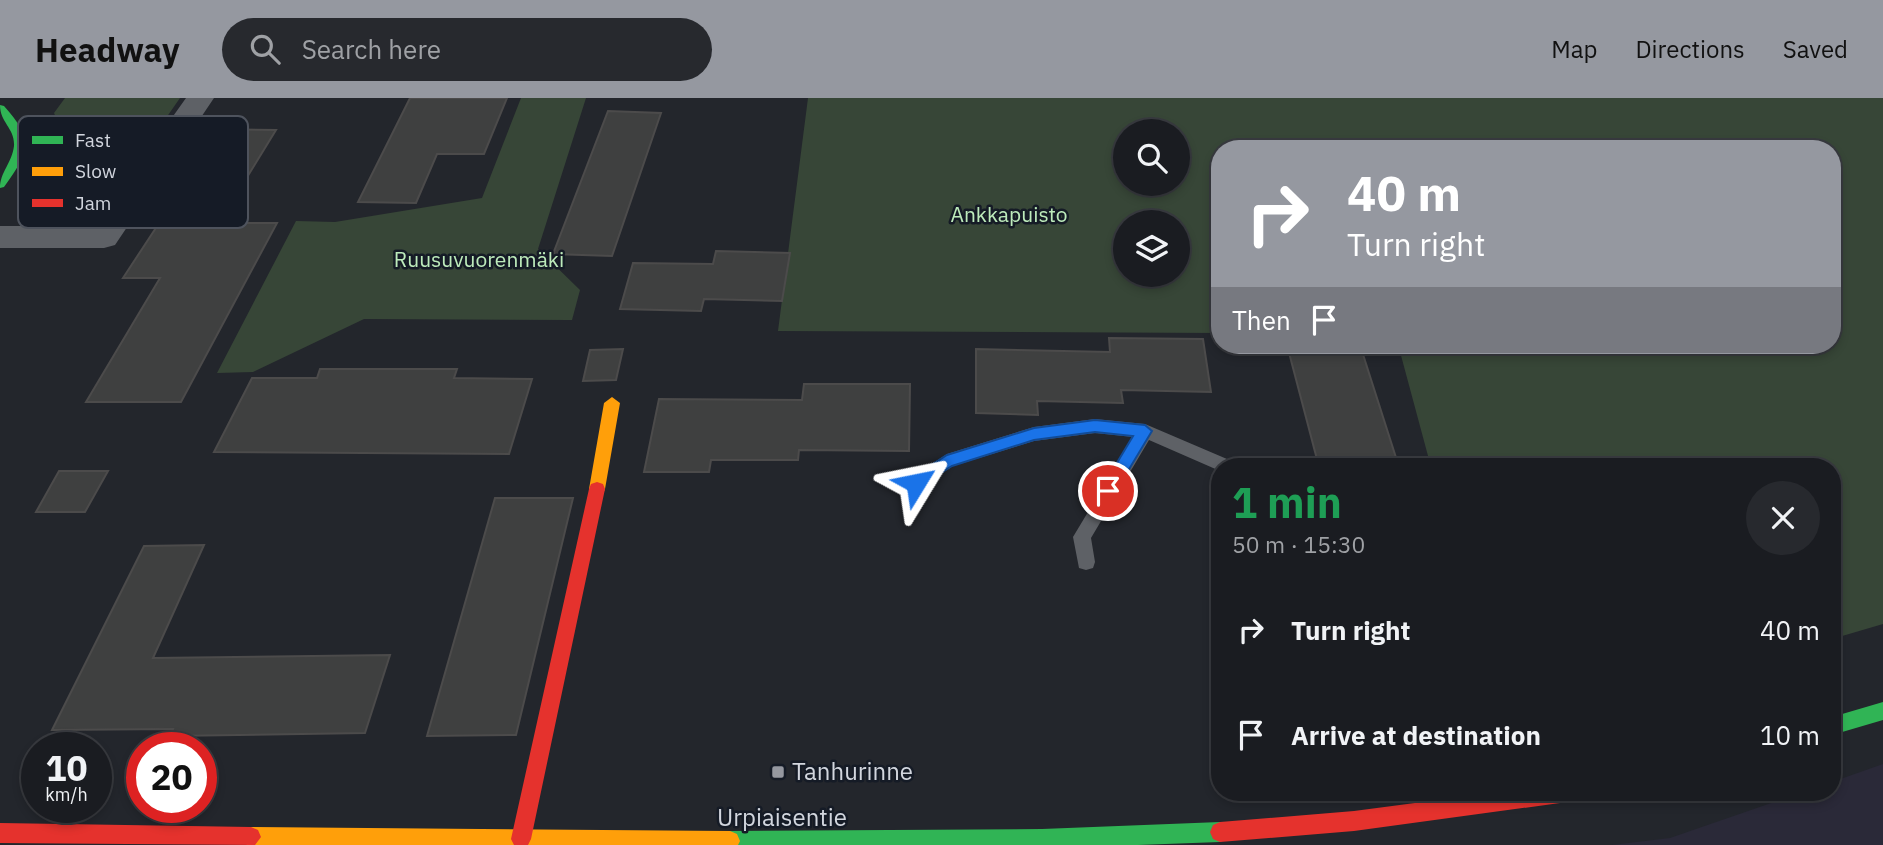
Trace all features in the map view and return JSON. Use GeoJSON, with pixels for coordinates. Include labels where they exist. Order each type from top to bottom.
{"type":"FeatureCollection","features":[{"type":"Feature","properties":{"kind":"main road"},"geometry":{"type":"LineString","coordinates":[[0,109],[10,118],[18,132]]}},
{"type":"Feature","properties":{"kind":"main road"},"geometry":{"type":"LineString","coordinates":[[0,184],[18,158]]}},
{"type":"Feature","properties":{"kind":"main road"},"geometry":{"type":"LineString","coordinates":[[520,839],[586,548],[612,403]]}},
{"type":"Feature","properties":{"kind":"main road"},"geometry":{"type":"LineString","coordinates":[[1841,723],[1882,712]]}},
{"type":"Feature","properties":{"kind":"main road","name":"Urpiaisentie"},"geometry":{"type":"LineString","coordinates":[[0,833],[226,838],[367,836],[960,844],[1135,840],[1339,824],[1478,801]]}},
{"type":"Feature","properties":{"kind":"street"},"geometry":{"type":"LineString","coordinates":[[188,116],[200,98]]}},
{"type":"Feature","properties":{"kind":"street"},"geometry":{"type":"LineString","coordinates":[[0,237],[104,237],[110,228]]}},
{"type":"Feature","properties":{"kind":"lane"},"geometry":{"type":"LineString","coordinates":[[916,483],[947,461],[1034,434],[1095,426],[1145,431],[1211,460]]}},
{"type":"Feature","properties":{"kind":"lane"},"geometry":{"type":"LineString","coordinates":[[1086,562],[1082,537],[1145,431]]}},
{"type":"Feature","properties":{"kind":"shaded area"},"geometry":{"type":"Polygon","coordinates":[[[1883,764],[1883,845],[1612,845],[1670,838],[1777,801],[1841,801],[1841,779],[1883,764]]]}},
{"type":"Feature","properties":{"kind":"green space"},"geometry":{"type":"Polygon","coordinates":[[[65,98],[180,98],[167,116],[55,116],[54,113],[65,98]]]}},
{"type":"Feature","properties":{"kind":"green space","name":"Ruusuvuorenmäki"},"geometry":{"type":"Polygon","coordinates":[[[521,98],[586,98],[538,249],[580,290],[572,320],[364,319],[253,372],[217,373],[296,221],[335,222],[482,198],[521,98]]]}},
{"type":"Feature","properties":{"kind":"green space","name":"Ankkapuisto"},"geometry":{"type":"Polygon","coordinates":[[[808,98],[1883,98],[1883,624],[1841,636],[1841,458],[1429,458],[1401,354],[1841,354],[1841,140],[1211,140],[1211,333],[778,331],[808,98]]]}},
{"type":"Feature","properties":{"kind":"building"},"geometry":{"type":"Polygon","coordinates":[[[410,98],[507,98],[484,154],[437,154],[416,203],[358,202],[410,98]]]}},
{"type":"Feature","properties":{"kind":"building"},"geometry":{"type":"Polygon","coordinates":[[[608,111],[661,113],[612,256],[553,254],[608,111]]]}},
{"type":"Feature","properties":{"kind":"building"},"geometry":{"type":"Polygon","coordinates":[[[248,130],[276,130],[248,176],[248,130]]]}},
{"type":"Feature","properties":{"kind":"building"},"geometry":{"type":"Polygon","coordinates":[[[248,223],[277,223],[181,402],[86,402],[160,278],[123,278],[156,228],[248,228],[248,223]]]}},
{"type":"Feature","properties":{"kind":"building"},"geometry":{"type":"Polygon","coordinates":[[[716,251],[790,253],[782,301],[704,299],[701,311],[620,309],[633,263],[713,264],[716,251]]]}},
{"type":"Feature","properties":{"kind":"building"},"geometry":{"type":"Polygon","coordinates":[[[1109,338],[1203,339],[1211,392],[1121,390],[1123,403],[1037,401],[1038,415],[976,413],[976,349],[1110,352],[1109,338]]]}},
{"type":"Feature","properties":{"kind":"building"},"geometry":{"type":"Polygon","coordinates":[[[623,349],[616,380],[583,381],[590,350],[623,349]]]}},
{"type":"Feature","properties":{"kind":"building"},"geometry":{"type":"Polygon","coordinates":[[[1289,354],[1363,354],[1396,458],[1317,458],[1289,354]]]}},
{"type":"Feature","properties":{"kind":"building"},"geometry":{"type":"Polygon","coordinates":[[[320,369],[457,369],[454,378],[532,379],[509,454],[214,452],[252,378],[317,378],[320,369]]]}},
{"type":"Feature","properties":{"kind":"building"},"geometry":{"type":"Polygon","coordinates":[[[804,384],[910,384],[909,451],[799,450],[798,460],[711,460],[709,472],[644,472],[659,399],[802,400],[804,384]]]}},
{"type":"Feature","properties":{"kind":"building"},"geometry":{"type":"Polygon","coordinates":[[[59,471],[108,471],[85,512],[36,512],[59,471]]]}},
{"type":"Feature","properties":{"kind":"building"},"geometry":{"type":"Polygon","coordinates":[[[495,498],[573,498],[516,735],[427,736],[495,498]]]}},
{"type":"Feature","properties":{"kind":"building"},"geometry":{"type":"Polygon","coordinates":[[[204,545],[153,658],[390,655],[365,733],[217,735],[217,732],[172,732],[173,729],[52,730],[144,546],[204,545]]]}},
{"type":"Feature","properties":{"kind":"traffic: fast"},"geometry":{"type":"LineString","coordinates":[[0,109],[18,135]]}},
{"type":"Feature","properties":{"kind":"traffic: fast"},"geometry":{"type":"LineString","coordinates":[[0,184],[18,155]]}},
{"type":"Feature","properties":{"kind":"traffic: fast"},"geometry":{"type":"LineString","coordinates":[[1841,723],[1883,711]]}},
{"type":"Feature","properties":{"kind":"traffic: fast"},"geometry":{"type":"LineString","coordinates":[[730,841],[1042,839],[1220,832]]}},
{"type":"Feature","properties":{"kind":"traffic: slow"},"geometry":{"type":"LineString","coordinates":[[597,489],[612,403]]}},
{"type":"Feature","properties":{"kind":"traffic: slow"},"geometry":{"type":"LineString","coordinates":[[251,837],[730,841]]}},
{"type":"Feature","properties":{"kind":"traffic: jam"},"geometry":{"type":"LineString","coordinates":[[521,839],[597,489]]}},
{"type":"Feature","properties":{"kind":"traffic: jam"},"geometry":{"type":"LineString","coordinates":[[1220,832],[1354,821],[1501,801]]}},
{"type":"Feature","properties":{"kind":"traffic: jam"},"geometry":{"type":"LineString","coordinates":[[0,833],[251,837]]}},
{"type":"Feature","properties":{"kind":"place","name":"Tanhurinne"},"geometry":{"type":"Point","coordinates":[778,772]}},
{"type":"Feature","properties":{"kind":"route"},"geometry":{"type":"LineString","coordinates":[[916,483],[947,461],[1034,434],[1095,426],[1145,431],[1108,491]]}}]}
